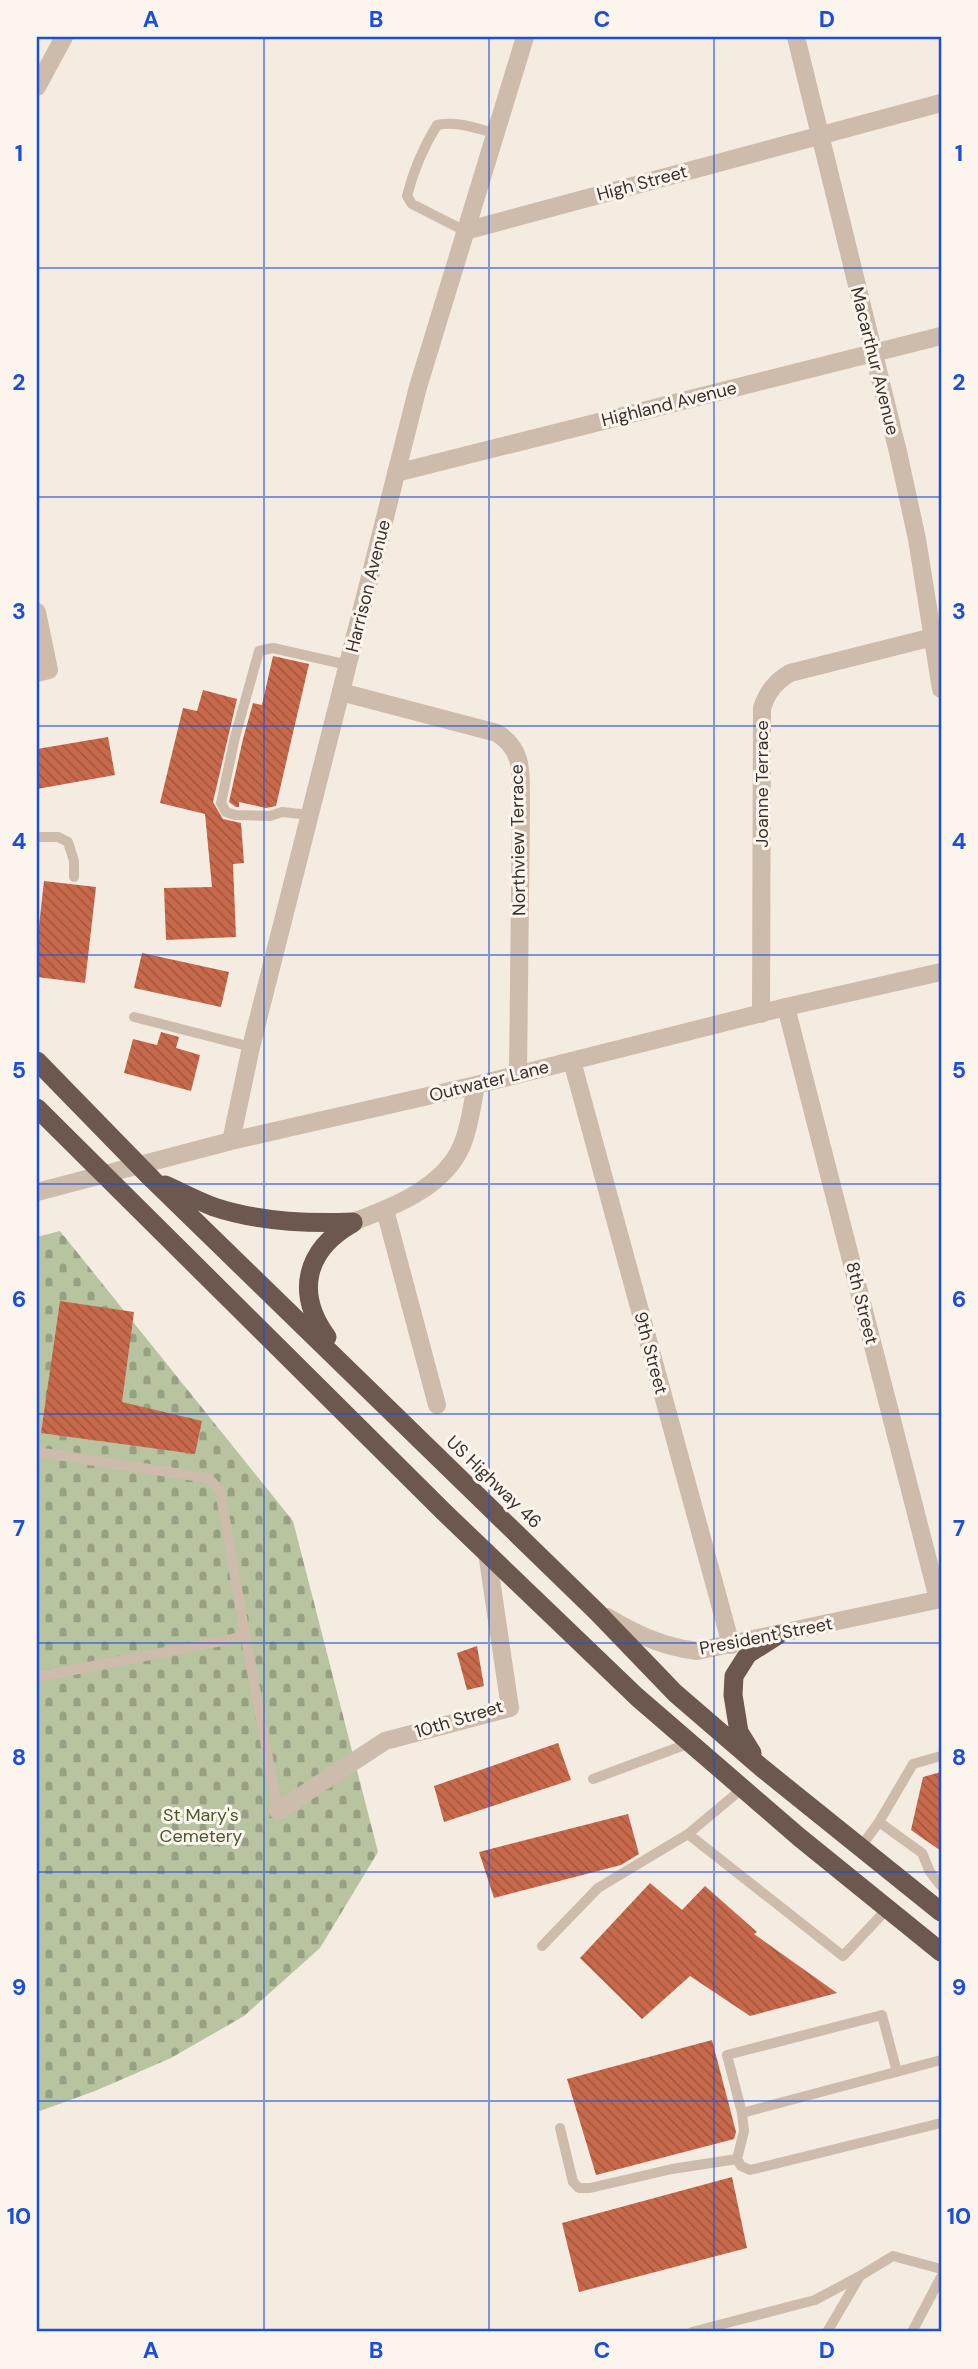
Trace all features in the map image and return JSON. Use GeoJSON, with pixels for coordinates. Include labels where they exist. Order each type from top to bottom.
{"type":"FeatureCollection","features":[{"type":"Feature","properties":{"kind":"highway","name":"US Highway 46"},"geometry":{"type":"LineString","coordinates":[[37,1060],[153,1180],[353,1372],[597,1612],[675,1693],[762,1769],[941,1912]]}},
{"type":"Feature","properties":{"kind":"highway"},"geometry":{"type":"LineString","coordinates":[[37,1108],[487,1553],[627,1687],[743,1788],[941,1952]]}},
{"type":"Feature","properties":{"kind":"highway"},"geometry":{"type":"LineString","coordinates":[[153,1180],[215,1207],[257,1218],[308,1224],[353,1222]]}},
{"type":"Feature","properties":{"kind":"highway"},"geometry":{"type":"LineString","coordinates":[[353,1222],[335,1233],[321,1248],[312,1264],[308,1283],[309,1302],[316,1322],[353,1372]]}},
{"type":"Feature","properties":{"kind":"highway"},"geometry":{"type":"LineString","coordinates":[[762,1769],[738,1732],[733,1695],[734,1675],[748,1654],[778,1635]]}},
{"type":"Feature","properties":{"kind":"street"},"geometry":{"type":"LineString","coordinates":[[37,87],[64,37]]}},
{"type":"Feature","properties":{"kind":"street","name":"Harrison Avenue"},"geometry":{"type":"LineString","coordinates":[[231,1141],[251,1047],[418,387],[525,37]]}},
{"type":"Feature","properties":{"kind":"street","name":"Macarthur Avenue"},"geometry":{"type":"LineString","coordinates":[[796,37],[918,539],[941,689]]}},
{"type":"Feature","properties":{"kind":"street","name":"High Street"},"geometry":{"type":"LineString","coordinates":[[465,231],[941,103]]}},
{"type":"Feature","properties":{"kind":"street","name":"Highland Avenue"},"geometry":{"type":"LineString","coordinates":[[397,473],[941,335]]}},
{"type":"Feature","properties":{"kind":"street"},"geometry":{"type":"LineString","coordinates":[[37,612],[43,671]]}},
{"type":"Feature","properties":{"kind":"street","name":"Joanne Terrace"},"geometry":{"type":"LineString","coordinates":[[761,1014],[762,708],[767,694],[776,682],[790,673],[933,637]]}},
{"type":"Feature","properties":{"kind":"street","name":"Northview Terrace"},"geometry":{"type":"LineString","coordinates":[[341,692],[497,733],[508,740],[516,750],[520,764],[521,807],[519,1074]]}},
{"type":"Feature","properties":{"kind":"street","name":"Outwater Lane"},"geometry":{"type":"LineString","coordinates":[[46,1190],[231,1141],[941,972]]}},
{"type":"Feature","properties":{"kind":"street","name":"8th Street"},"geometry":{"type":"LineString","coordinates":[[786,1007],[939,1599]]}},
{"type":"Feature","properties":{"kind":"street","name":"9th Street"},"geometry":{"type":"LineString","coordinates":[[572,1061],[731,1646]]}},
{"type":"Feature","properties":{"kind":"street"},"geometry":{"type":"LineString","coordinates":[[353,1222],[385,1210],[438,1179],[462,1146],[475,1085]]}},
{"type":"Feature","properties":{"kind":"street"},"geometry":{"type":"LineString","coordinates":[[385,1210],[437,1405]]}},
{"type":"Feature","properties":{"kind":"street","name":"10th Street"},"geometry":{"type":"LineString","coordinates":[[278,1811],[385,1741],[510,1707],[487,1553]]}},
{"type":"Feature","properties":{"kind":"street","name":"President Street"},"geometry":{"type":"LineString","coordinates":[[597,1612],[642,1637],[673,1648],[697,1651],[731,1646],[939,1599]]}},
{"type":"Feature","properties":{"kind":"lane"},"geometry":{"type":"LineString","coordinates":[[465,231],[412,204],[407,196],[410,184],[429,137],[437,125],[451,122],[465,124],[494,134]]}},
{"type":"Feature","properties":{"kind":"lane"},"geometry":{"type":"LineString","coordinates":[[310,815],[282,812],[270,816],[235,815],[226,812],[221,803],[235,737],[259,651],[273,648],[348,665]]}},
{"type":"Feature","properties":{"kind":"lane"},"geometry":{"type":"LineString","coordinates":[[37,837],[58,837],[68,842],[74,861],[74,877]]}},
{"type":"Feature","properties":{"kind":"lane"},"geometry":{"type":"LineString","coordinates":[[134,1017],[251,1047]]}},
{"type":"Feature","properties":{"kind":"lane"},"geometry":{"type":"LineString","coordinates":[[37,1452],[208,1478],[220,1490],[278,1811]]}},
{"type":"Feature","properties":{"kind":"lane"},"geometry":{"type":"LineString","coordinates":[[37,1677],[237,1638],[244,1629]]}},
{"type":"Feature","properties":{"kind":"lane"},"geometry":{"type":"LineString","coordinates":[[593,1779],[690,1743]]}},
{"type":"Feature","properties":{"kind":"lane"},"geometry":{"type":"LineString","coordinates":[[860,1848],[880,1822],[913,1764],[941,1756]]}},
{"type":"Feature","properties":{"kind":"lane"},"geometry":{"type":"LineString","coordinates":[[542,1947],[597,1888],[688,1835],[743,1788]]}},
{"type":"Feature","properties":{"kind":"lane"},"geometry":{"type":"LineString","coordinates":[[880,1822],[922,1853],[930,1872],[941,1886]]}},
{"type":"Feature","properties":{"kind":"lane"},"geometry":{"type":"LineString","coordinates":[[688,1835],[843,1956],[887,1909]]}},
{"type":"Feature","properties":{"kind":"lane"},"geometry":{"type":"LineString","coordinates":[[897,2072],[882,2015],[727,2055],[742,2113],[744,2131],[737,2159],[741,2166],[750,2170],[941,2123]]}},
{"type":"Feature","properties":{"kind":"lane"},"geometry":{"type":"LineString","coordinates":[[742,2113],[941,2060]]}},
{"type":"Feature","properties":{"kind":"lane"},"geometry":{"type":"LineString","coordinates":[[560,2127],[573,2182],[579,2188],[737,2159]]}},
{"type":"Feature","properties":{"kind":"lane"},"geometry":{"type":"LineString","coordinates":[[691,2332],[815,2300],[893,2256],[941,2269]]}},
{"type":"Feature","properties":{"kind":"lane"},"geometry":{"type":"LineString","coordinates":[[827,2332],[860,2276]]}},
{"type":"Feature","properties":{"kind":"lane"},"geometry":{"type":"LineString","coordinates":[[912,2332],[941,2277]]}},
{"type":"Feature","properties":{"kind":"green space","name":"St Mary's Cemetery"},"geometry":{"type":"Polygon","coordinates":[[[60,1231],[293,1521],[378,1852],[320,1948],[244,2016],[171,2058],[95,2091],[37,2112],[37,1237],[60,1231]]]}},
{"type":"Feature","properties":{"kind":"building"},"geometry":{"type":"Polygon","coordinates":[[[273,656],[309,664],[276,806],[266,808],[239,802],[239,807],[236,807],[229,802],[243,739],[253,703],[262,705],[273,656]]]}},
{"type":"Feature","properties":{"kind":"building"},"geometry":{"type":"Polygon","coordinates":[[[203,690],[237,699],[213,802],[223,819],[241,823],[244,863],[233,864],[236,937],[166,940],[164,888],[212,887],[205,814],[160,803],[183,708],[197,711],[203,690]]]}},
{"type":"Feature","properties":{"kind":"building"},"geometry":{"type":"Polygon","coordinates":[[[108,737],[115,775],[37,789],[37,749],[108,737]]]}},
{"type":"Feature","properties":{"kind":"building"},"geometry":{"type":"Polygon","coordinates":[[[44,881],[96,887],[85,983],[37,977],[37,944],[44,881]]]}},
{"type":"Feature","properties":{"kind":"building"},"geometry":{"type":"Polygon","coordinates":[[[142,953],[229,972],[221,1007],[134,988],[142,953]]]}},
{"type":"Feature","properties":{"kind":"building"},"geometry":{"type":"Polygon","coordinates":[[[161,1032],[179,1037],[176,1048],[200,1055],[191,1091],[124,1073],[133,1039],[157,1045],[161,1032]]]}},
{"type":"Feature","properties":{"kind":"building"},"geometry":{"type":"Polygon","coordinates":[[[60,1301],[134,1312],[122,1402],[202,1421],[195,1454],[41,1433],[60,1301]]]}},
{"type":"Feature","properties":{"kind":"building"},"geometry":{"type":"Polygon","coordinates":[[[477,1646],[484,1686],[467,1690],[457,1653],[477,1646]]]}},
{"type":"Feature","properties":{"kind":"building"},"geometry":{"type":"Polygon","coordinates":[[[558,1743],[571,1780],[444,1822],[434,1786],[558,1743]]]}},
{"type":"Feature","properties":{"kind":"building"},"geometry":{"type":"Polygon","coordinates":[[[941,1772],[941,1851],[911,1830],[923,1777],[941,1772]]]}},
{"type":"Feature","properties":{"kind":"building"},"geometry":{"type":"Polygon","coordinates":[[[628,1814],[639,1854],[621,1865],[494,1898],[479,1852],[628,1814]]]}},
{"type":"Feature","properties":{"kind":"building"},"geometry":{"type":"Polygon","coordinates":[[[650,1883],[682,1910],[705,1886],[757,1932],[754,1934],[837,1993],[750,2016],[690,1976],[642,2019],[580,1958],[650,1883]]]}},
{"type":"Feature","properties":{"kind":"building"},"geometry":{"type":"Polygon","coordinates":[[[712,2040],[736,2132],[734,2139],[596,2175],[567,2079],[712,2040]]]}},
{"type":"Feature","properties":{"kind":"building"},"geometry":{"type":"Polygon","coordinates":[[[732,2177],[747,2248],[579,2292],[562,2223],[732,2177]]]}}]}
